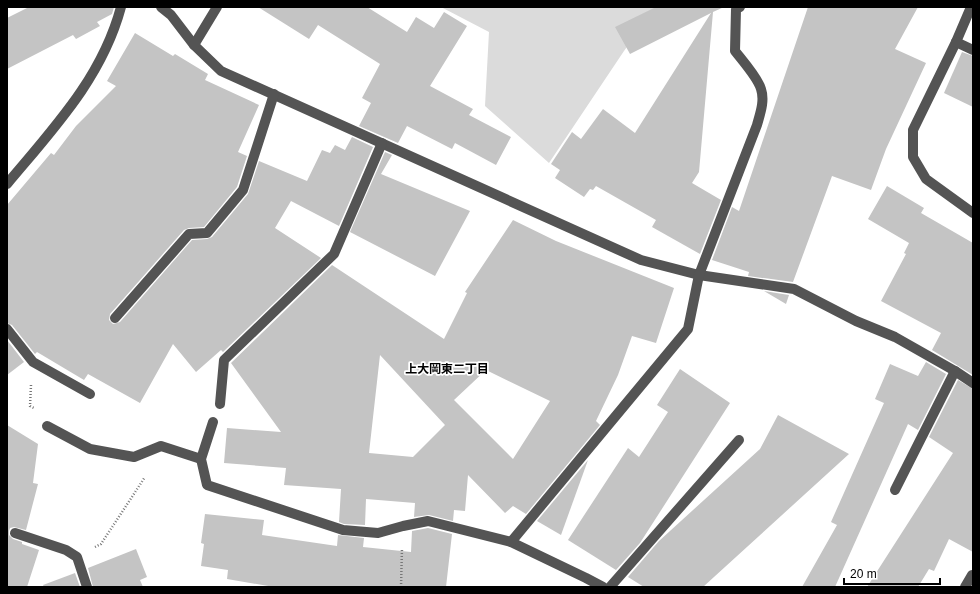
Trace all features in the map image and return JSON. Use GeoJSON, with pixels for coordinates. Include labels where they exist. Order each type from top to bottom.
{"type":"FeatureCollection","features":[{"type":"Feature","properties":{"kind":"street"},"geometry":{"type":"LineString","coordinates":[[7,184],[75,102],[104,56],[121,7]]}},
{"type":"Feature","properties":{"kind":"street"},"geometry":{"type":"LineString","coordinates":[[161,7],[171,15],[194,45],[221,71],[641,260],[698,275],[794,289],[856,321],[895,337],[973,383]]}},
{"type":"Feature","properties":{"kind":"street"},"geometry":{"type":"LineString","coordinates":[[194,45],[218,7]]}},
{"type":"Feature","properties":{"kind":"street"},"geometry":{"type":"LineString","coordinates":[[511,542],[688,329],[698,275],[757,126],[762,106],[761,89],[735,50],[736,9],[740,7]]}},
{"type":"Feature","properties":{"kind":"street"},"geometry":{"type":"LineString","coordinates":[[971,7],[956,42],[913,130],[913,157],[926,179],[973,213]]}},
{"type":"Feature","properties":{"kind":"street"},"geometry":{"type":"LineString","coordinates":[[956,42],[973,50]]}},
{"type":"Feature","properties":{"kind":"street"},"geometry":{"type":"LineString","coordinates":[[115,318],[189,234],[207,233],[243,190],[274,94]]}},
{"type":"Feature","properties":{"kind":"street"},"geometry":{"type":"LineString","coordinates":[[220,404],[224,360],[334,254],[382,143]]}},
{"type":"Feature","properties":{"kind":"street"},"geometry":{"type":"LineString","coordinates":[[7,329],[33,362],[90,394]]}},
{"type":"Feature","properties":{"kind":"street"},"geometry":{"type":"LineString","coordinates":[[896,490],[955,371]]}},
{"type":"Feature","properties":{"kind":"street"},"geometry":{"type":"LineString","coordinates":[[213,422],[201,459],[207,485],[343,530],[378,533],[428,521],[511,542],[586,582],[603,587]]}},
{"type":"Feature","properties":{"kind":"street"},"geometry":{"type":"LineString","coordinates":[[47,426],[90,449],[134,457],[161,446],[201,459]]}},
{"type":"Feature","properties":{"kind":"street"},"geometry":{"type":"LineString","coordinates":[[610,587],[739,440]]}},
{"type":"Feature","properties":{"kind":"street"},"geometry":{"type":"LineString","coordinates":[[15,533],[66,550],[77,556],[87,587]]}},
{"type":"Feature","properties":{"kind":"street"},"geometry":{"type":"LineString","coordinates":[[965,587],[972,575]]}},
{"type":"Feature","properties":{"kind":"path"},"geometry":{"type":"LineString","coordinates":[[77,556],[101,544],[146,476]]}},
{"type":"Feature","properties":{"kind":"path"},"geometry":{"type":"LineString","coordinates":[[401,587],[403,526]]}},
{"type":"Feature","properties":{"kind":"shaded area"},"geometry":{"type":"Polygon","coordinates":[[[441,7],[657,7],[651,13],[624,51],[549,163],[485,106],[489,32],[441,7]]]}},
{"type":"Feature","properties":{"kind":"building"},"geometry":{"type":"Polygon","coordinates":[[[29,7],[114,7],[112,14],[97,22],[100,26],[76,39],[73,35],[7,69],[7,18],[29,7]]]}},
{"type":"Feature","properties":{"kind":"building"},"geometry":{"type":"Polygon","coordinates":[[[258,7],[367,7],[407,32],[416,17],[434,28],[444,12],[467,26],[430,86],[473,109],[469,115],[511,137],[496,165],[455,143],[452,149],[407,126],[398,143],[359,126],[371,103],[362,98],[380,64],[318,25],[309,39],[258,7]]]}},
{"type":"Feature","properties":{"kind":"building"},"geometry":{"type":"Polygon","coordinates":[[[656,7],[724,7],[713,12],[699,172],[692,183],[721,200],[700,254],[652,227],[656,220],[596,186],[593,190],[590,189],[584,197],[555,178],[560,170],[551,164],[572,132],[581,139],[603,109],[635,133],[711,13],[630,54],[615,27],[656,7]]]}},
{"type":"Feature","properties":{"kind":"building"},"geometry":{"type":"Polygon","coordinates":[[[808,7],[918,7],[895,49],[926,63],[886,149],[871,190],[832,176],[793,282],[748,276],[749,272],[712,260],[732,207],[739,211],[808,7]]]}},
{"type":"Feature","properties":{"kind":"building"},"geometry":{"type":"Polygon","coordinates":[[[135,33],[173,56],[175,54],[208,74],[205,80],[259,105],[238,152],[247,156],[237,187],[204,227],[189,228],[184,230],[110,314],[109,320],[113,324],[120,322],[192,240],[207,239],[212,237],[248,194],[259,161],[307,181],[322,150],[330,153],[335,145],[345,150],[352,137],[373,147],[339,226],[291,201],[275,228],[321,258],[223,352],[221,350],[196,372],[173,344],[140,403],[88,374],[84,380],[37,352],[35,354],[12,325],[7,323],[7,205],[51,153],[54,155],[76,126],[116,86],[107,81],[135,33]]]}},
{"type":"Feature","properties":{"kind":"building"},"geometry":{"type":"Polygon","coordinates":[[[962,52],[973,56],[973,107],[944,93],[962,52]]]}},
{"type":"Feature","properties":{"kind":"building"},"geometry":{"type":"Polygon","coordinates":[[[385,152],[392,155],[381,174],[470,211],[435,276],[350,232],[385,152]]]}},
{"type":"Feature","properties":{"kind":"building"},"geometry":{"type":"Polygon","coordinates":[[[887,186],[924,208],[921,213],[973,243],[973,375],[932,350],[941,333],[881,301],[906,254],[904,253],[909,243],[868,219],[887,186]]]}},
{"type":"Feature","properties":{"kind":"building"},"geometry":{"type":"Polygon","coordinates":[[[513,220],[556,241],[674,288],[656,343],[632,336],[618,375],[596,421],[600,425],[526,514],[513,506],[505,513],[468,475],[465,511],[454,510],[453,521],[429,515],[414,517],[415,503],[366,499],[365,525],[344,524],[339,522],[341,489],[284,485],[286,468],[224,463],[227,428],[281,432],[231,363],[332,265],[444,339],[467,293],[465,292],[513,220]],[[380,355],[369,453],[413,457],[445,425],[380,355]],[[486,370],[454,400],[513,459],[550,401],[486,370]]]}},
{"type":"Feature","properties":{"kind":"building"},"geometry":{"type":"Polygon","coordinates":[[[764,291],[789,295],[786,304],[764,291]]]}},
{"type":"Feature","properties":{"kind":"building"},"geometry":{"type":"Polygon","coordinates":[[[7,340],[24,362],[7,375],[7,340]]]}},
{"type":"Feature","properties":{"kind":"building"},"geometry":{"type":"Polygon","coordinates":[[[926,362],[946,374],[918,430],[908,424],[835,587],[802,587],[837,525],[831,522],[884,403],[875,399],[890,364],[918,376],[926,362]]]}},
{"type":"Feature","properties":{"kind":"building"},"geometry":{"type":"Polygon","coordinates":[[[680,369],[730,403],[640,543],[616,570],[568,540],[628,448],[639,457],[668,412],[657,405],[680,369]]]}},
{"type":"Feature","properties":{"kind":"building"},"geometry":{"type":"Polygon","coordinates":[[[958,380],[973,389],[973,552],[949,539],[934,571],[929,569],[918,587],[867,587],[953,453],[929,437],[958,380]]]}},
{"type":"Feature","properties":{"kind":"building"},"geometry":{"type":"Polygon","coordinates":[[[778,415],[849,454],[703,587],[644,587],[628,577],[659,541],[760,449],[778,415]]]}},
{"type":"Feature","properties":{"kind":"building"},"geometry":{"type":"Polygon","coordinates":[[[7,425],[38,444],[33,483],[38,484],[26,530],[14,527],[10,528],[9,531],[9,535],[13,539],[39,550],[27,587],[7,587],[7,425]]]}},
{"type":"Feature","properties":{"kind":"building"},"geometry":{"type":"Polygon","coordinates":[[[588,460],[561,535],[537,521],[588,460]]]}},
{"type":"Feature","properties":{"kind":"building"},"geometry":{"type":"Polygon","coordinates":[[[205,514],[264,520],[262,535],[337,546],[338,535],[364,538],[363,547],[411,552],[412,531],[428,528],[452,534],[446,587],[274,587],[227,579],[228,570],[201,566],[204,544],[201,543],[205,514]]]}},
{"type":"Feature","properties":{"kind":"building"},"geometry":{"type":"Polygon","coordinates":[[[136,549],[147,577],[140,580],[143,587],[93,587],[88,568],[136,549]]]}},
{"type":"Feature","properties":{"kind":"building"},"geometry":{"type":"Polygon","coordinates":[[[75,573],[80,587],[44,587],[43,585],[75,573]]]}},
{"type":"Feature","properties":{"kind":"district","name":"上大岡東二丁目"},"geometry":{"type":"Point","coordinates":[447,369]}}]}
